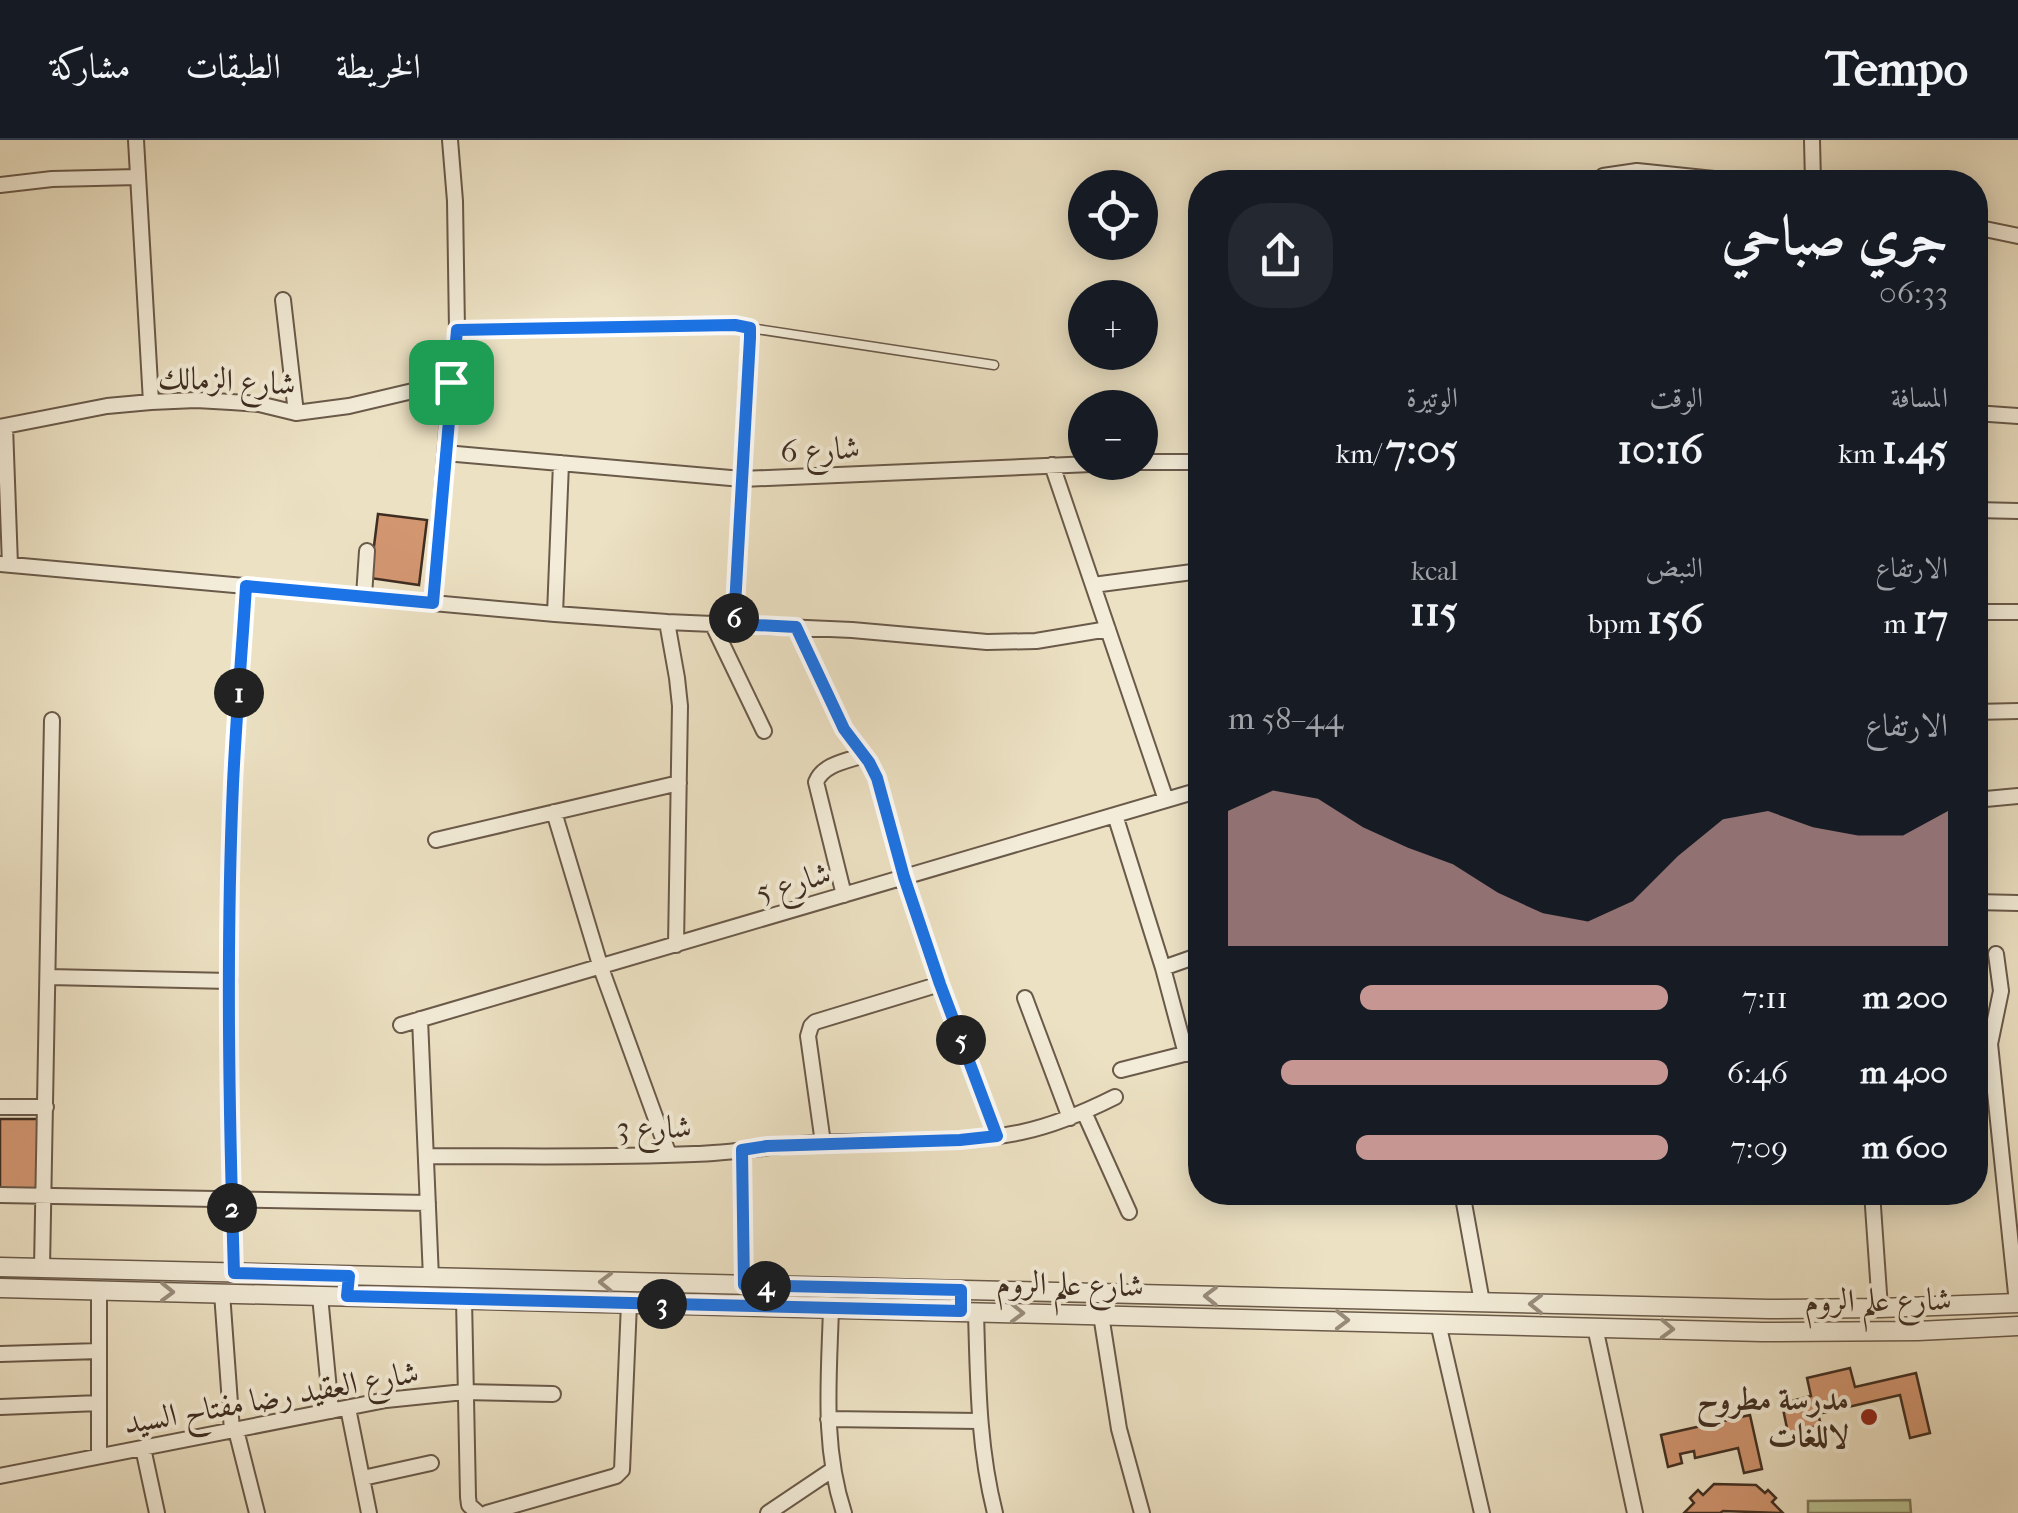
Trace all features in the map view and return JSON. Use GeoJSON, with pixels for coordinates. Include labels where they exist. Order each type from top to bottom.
{"type":"FeatureCollection","features":[{"type":"Feature","properties":{"kind":"street"},"geometry":{"type":"LineString","coordinates":[[136,140],[151,402]]}},
{"type":"Feature","properties":{"kind":"street"},"geometry":{"type":"LineString","coordinates":[[433,603],[457,330],[450,140]]}},
{"type":"Feature","properties":{"kind":"street"},"geometry":{"type":"LineString","coordinates":[[1812,140],[1813,170]]}},
{"type":"Feature","properties":{"kind":"street"},"geometry":{"type":"LineString","coordinates":[[0,185],[138,177]]}},
{"type":"Feature","properties":{"kind":"street"},"geometry":{"type":"LineString","coordinates":[[1988,229],[2018,236]]}},
{"type":"Feature","properties":{"kind":"street"},"geometry":{"type":"LineString","coordinates":[[283,300],[296,413]]}},
{"type":"Feature","properties":{"kind":"street"},"geometry":{"type":"LineString","coordinates":[[457,330],[735,325],[750,328],[734,624]]}},
{"type":"Feature","properties":{"kind":"street","name":"شارع الزمالك"},"geometry":{"type":"LineString","coordinates":[[2,427],[107,406],[151,402],[259,404],[296,413],[349,406],[451,382]]}},
{"type":"Feature","properties":{"kind":"street"},"geometry":{"type":"LineString","coordinates":[[1988,414],[2018,416]]}},
{"type":"Feature","properties":{"kind":"street"},"geometry":{"type":"LineString","coordinates":[[2,427],[5,564],[667,622],[1011,642],[1108,629]]}},
{"type":"Feature","properties":{"kind":"street","name":"شارع 6"},"geometry":{"type":"LineString","coordinates":[[445,453],[742,479],[1068,464]]}},
{"type":"Feature","properties":{"kind":"street","name":"شارع 6"},"geometry":{"type":"LineString","coordinates":[[1158,462],[1188,462]]}},
{"type":"Feature","properties":{"kind":"street"},"geometry":{"type":"LineString","coordinates":[[556,614],[561,463]]}},
{"type":"Feature","properties":{"kind":"street"},"geometry":{"type":"LineString","coordinates":[[1052,465],[1166,800]]}},
{"type":"Feature","properties":{"kind":"street"},"geometry":{"type":"LineString","coordinates":[[1988,510],[2018,510]]}},
{"type":"Feature","properties":{"kind":"street"},"geometry":{"type":"LineString","coordinates":[[364,596],[368,551]]}},
{"type":"Feature","properties":{"kind":"street"},"geometry":{"type":"LineString","coordinates":[[1093,585],[1188,573]]}},
{"type":"Feature","properties":{"kind":"street"},"geometry":{"type":"LineString","coordinates":[[234,1273],[230,981],[233,784],[246,586]]}},
{"type":"Feature","properties":{"kind":"street"},"geometry":{"type":"LineString","coordinates":[[1988,612],[2018,612]]}},
{"type":"Feature","properties":{"kind":"street"},"geometry":{"type":"LineString","coordinates":[[667,622],[678,692],[676,945]]}},
{"type":"Feature","properties":{"kind":"street"},"geometry":{"type":"LineString","coordinates":[[712,623],[764,732]]}},
{"type":"Feature","properties":{"kind":"street"},"geometry":{"type":"LineString","coordinates":[[796,627],[844,729],[877,778],[904,877],[997,1136]]}},
{"type":"Feature","properties":{"kind":"street"},"geometry":{"type":"LineString","coordinates":[[1988,711],[2018,710]]}},
{"type":"Feature","properties":{"kind":"street"},"geometry":{"type":"LineString","coordinates":[[42,1268],[52,720]]}},
{"type":"Feature","properties":{"kind":"street"},"geometry":{"type":"LineString","coordinates":[[844,895],[816,782],[824,769],[864,754]]}},
{"type":"Feature","properties":{"kind":"street"},"geometry":{"type":"LineString","coordinates":[[436,840],[678,783]]}},
{"type":"Feature","properties":{"kind":"street","name":"شارع 5"},"geometry":{"type":"LineString","coordinates":[[401,1024],[1188,794]]}},
{"type":"Feature","properties":{"kind":"street"},"geometry":{"type":"LineString","coordinates":[[1988,799],[2018,796]]}},
{"type":"Feature","properties":{"kind":"street"},"geometry":{"type":"LineString","coordinates":[[554,812],[601,968],[668,1155]]}},
{"type":"Feature","properties":{"kind":"street"},"geometry":{"type":"LineString","coordinates":[[1115,815],[1188,1038]]}},
{"type":"Feature","properties":{"kind":"street"},"geometry":{"type":"LineString","coordinates":[[1988,902],[2018,903]]}},
{"type":"Feature","properties":{"kind":"street"},"geometry":{"type":"LineString","coordinates":[[1996,954],[2001,991],[1990,1044],[2017,1303]]}},
{"type":"Feature","properties":{"kind":"street"},"geometry":{"type":"LineString","coordinates":[[1163,968],[1188,959]]}},
{"type":"Feature","properties":{"kind":"street"},"geometry":{"type":"LineString","coordinates":[[49,977],[230,981]]}},
{"type":"Feature","properties":{"kind":"street"},"geometry":{"type":"LineString","coordinates":[[823,1142],[808,1036],[811,1026],[940,984]]}},
{"type":"Feature","properties":{"kind":"street"},"geometry":{"type":"LineString","coordinates":[[1024,998],[1077,1115],[1129,1212]]}},
{"type":"Feature","properties":{"kind":"street"},"geometry":{"type":"LineString","coordinates":[[420,1019],[431,1278]]}},
{"type":"Feature","properties":{"kind":"street"},"geometry":{"type":"LineString","coordinates":[[1121,1070],[1188,1053]]}},
{"type":"Feature","properties":{"kind":"street","name":"شارع 3"},"geometry":{"type":"LineString","coordinates":[[426,1156],[668,1155],[823,1142],[960,1140],[1023,1132],[1077,1115],[1115,1097]]}},
{"type":"Feature","properties":{"kind":"street"},"geometry":{"type":"LineString","coordinates":[[0,1107],[46,1107]]}},
{"type":"Feature","properties":{"kind":"street"},"geometry":{"type":"LineString","coordinates":[[742,1150],[744,1285]]}},
{"type":"Feature","properties":{"kind":"street"},"geometry":{"type":"LineString","coordinates":[[0,1195],[428,1204]]}},
{"type":"Feature","properties":{"kind":"street"},"geometry":{"type":"LineString","coordinates":[[1464,1205],[1482,1302]]}},
{"type":"Feature","properties":{"kind":"street"},"geometry":{"type":"LineString","coordinates":[[1873,1205],[1880,1308]]}},
{"type":"Feature","properties":{"kind":"street","name":"شارع علم الروم"},"geometry":{"type":"LineString","coordinates":[[0,1267],[1769,1309],[2017,1303]]}},
{"type":"Feature","properties":{"kind":"street"},"geometry":{"type":"LineString","coordinates":[[347,1296],[349,1276]]}},
{"type":"Feature","properties":{"kind":"street","name":"شارع علم الروم"},"geometry":{"type":"LineString","coordinates":[[0,1288],[1814,1332],[2018,1326]]}},
{"type":"Feature","properties":{"kind":"street"},"geometry":{"type":"LineString","coordinates":[[98,1456],[99,1290]]}},
{"type":"Feature","properties":{"kind":"street"},"geometry":{"type":"LineString","coordinates":[[961,1290],[969,1311],[979,1421],[996,1513]]}},
{"type":"Feature","properties":{"kind":"street"},"geometry":{"type":"LineString","coordinates":[[222,1293],[234,1430],[256,1513]]}},
{"type":"Feature","properties":{"kind":"street"},"geometry":{"type":"LineString","coordinates":[[320,1296],[332,1411]]}},
{"type":"Feature","properties":{"kind":"street"},"geometry":{"type":"LineString","coordinates":[[464,1299],[468,1504],[478,1513]]}},
{"type":"Feature","properties":{"kind":"street"},"geometry":{"type":"LineString","coordinates":[[487,1513],[518,1510],[554,1492],[616,1476],[622,1470],[629,1303]]}},
{"type":"Feature","properties":{"kind":"street"},"geometry":{"type":"LineString","coordinates":[[831,1308],[828,1419],[832,1470],[844,1513]]}},
{"type":"Feature","properties":{"kind":"street"},"geometry":{"type":"LineString","coordinates":[[1102,1315],[1119,1429],[1142,1513]]}},
{"type":"Feature","properties":{"kind":"street"},"geometry":{"type":"LineString","coordinates":[[1438,1323],[1482,1513]]}},
{"type":"Feature","properties":{"kind":"street"},"geometry":{"type":"LineString","coordinates":[[1594,1327],[1635,1513]]}},
{"type":"Feature","properties":{"kind":"street"},"geometry":{"type":"LineString","coordinates":[[0,1354],[98,1351]]}},
{"type":"Feature","properties":{"kind":"street","name":"شارع العقيد رضا مفتاح السيد"},"geometry":{"type":"LineString","coordinates":[[0,1476],[425,1395],[554,1394]]}},
{"type":"Feature","properties":{"kind":"street"},"geometry":{"type":"LineString","coordinates":[[0,1407],[98,1403]]}},
{"type":"Feature","properties":{"kind":"street"},"geometry":{"type":"LineString","coordinates":[[348,1408],[369,1513]]}},
{"type":"Feature","properties":{"kind":"street"},"geometry":{"type":"LineString","coordinates":[[828,1419],[979,1421]]}},
{"type":"Feature","properties":{"kind":"street"},"geometry":{"type":"LineString","coordinates":[[143,1448],[158,1513]]}},
{"type":"Feature","properties":{"kind":"street"},"geometry":{"type":"LineString","coordinates":[[362,1478],[431,1464]]}},
{"type":"Feature","properties":{"kind":"street"},"geometry":{"type":"LineString","coordinates":[[768,1513],[832,1470]]}},
{"type":"Feature","properties":{"kind":"lane"},"geometry":{"type":"LineString","coordinates":[[750,328],[994,364]]}},
{"type":"Feature","properties":{"kind":"green space"},"geometry":{"type":"Polygon","coordinates":[[[1910,1500],[1911,1513],[1808,1513],[1808,1501],[1910,1500]]]}},
{"type":"Feature","properties":{"kind":"building"},"geometry":{"type":"Polygon","coordinates":[[[378,514],[427,520],[419,585],[370,578],[378,514]]]}},
{"type":"Feature","properties":{"kind":"building"},"geometry":{"type":"Polygon","coordinates":[[[0,1119],[38,1119],[38,1191],[0,1192],[0,1119]]]}},
{"type":"Feature","properties":{"kind":"building"},"geometry":{"type":"Polygon","coordinates":[[[1850,1368],[1855,1387],[1916,1373],[1930,1433],[1910,1438],[1900,1395],[1818,1414],[1821,1425],[1810,1428],[1812,1440],[1802,1442],[1799,1430],[1788,1433],[1783,1409],[1793,1407],[1792,1401],[1811,1396],[1807,1378],[1850,1368]]]}},
{"type":"Feature","properties":{"kind":"building"},"geometry":{"type":"Polygon","coordinates":[[[1750,1415],[1762,1469],[1744,1473],[1738,1448],[1695,1458],[1694,1451],[1680,1454],[1682,1463],[1668,1467],[1661,1435],[1750,1415]]]}},
{"type":"Feature","properties":{"kind":"building"},"geometry":{"type":"Polygon","coordinates":[[[1714,1484],[1756,1485],[1765,1493],[1768,1490],[1776,1498],[1772,1502],[1783,1513],[1684,1513],[1694,1503],[1690,1498],[1698,1490],[1703,1495],[1714,1484]]]}},
{"type":"Feature","properties":{"kind":"place","name":"مدرسة مطروح لاللغات"},"geometry":{"type":"Point","coordinates":[1869,1417]}},
{"type":"Feature","properties":{"kind":"route"},"geometry":{"type":"LineString","coordinates":[[735,325],[750,328],[734,624],[796,627],[844,729],[874,770],[904,877],[997,1136],[823,1142],[742,1150],[744,1285],[961,1290],[961,1311],[347,1296],[349,1276],[234,1273],[231,849],[246,586],[433,603],[451,382],[457,330],[735,325]]}}]}
